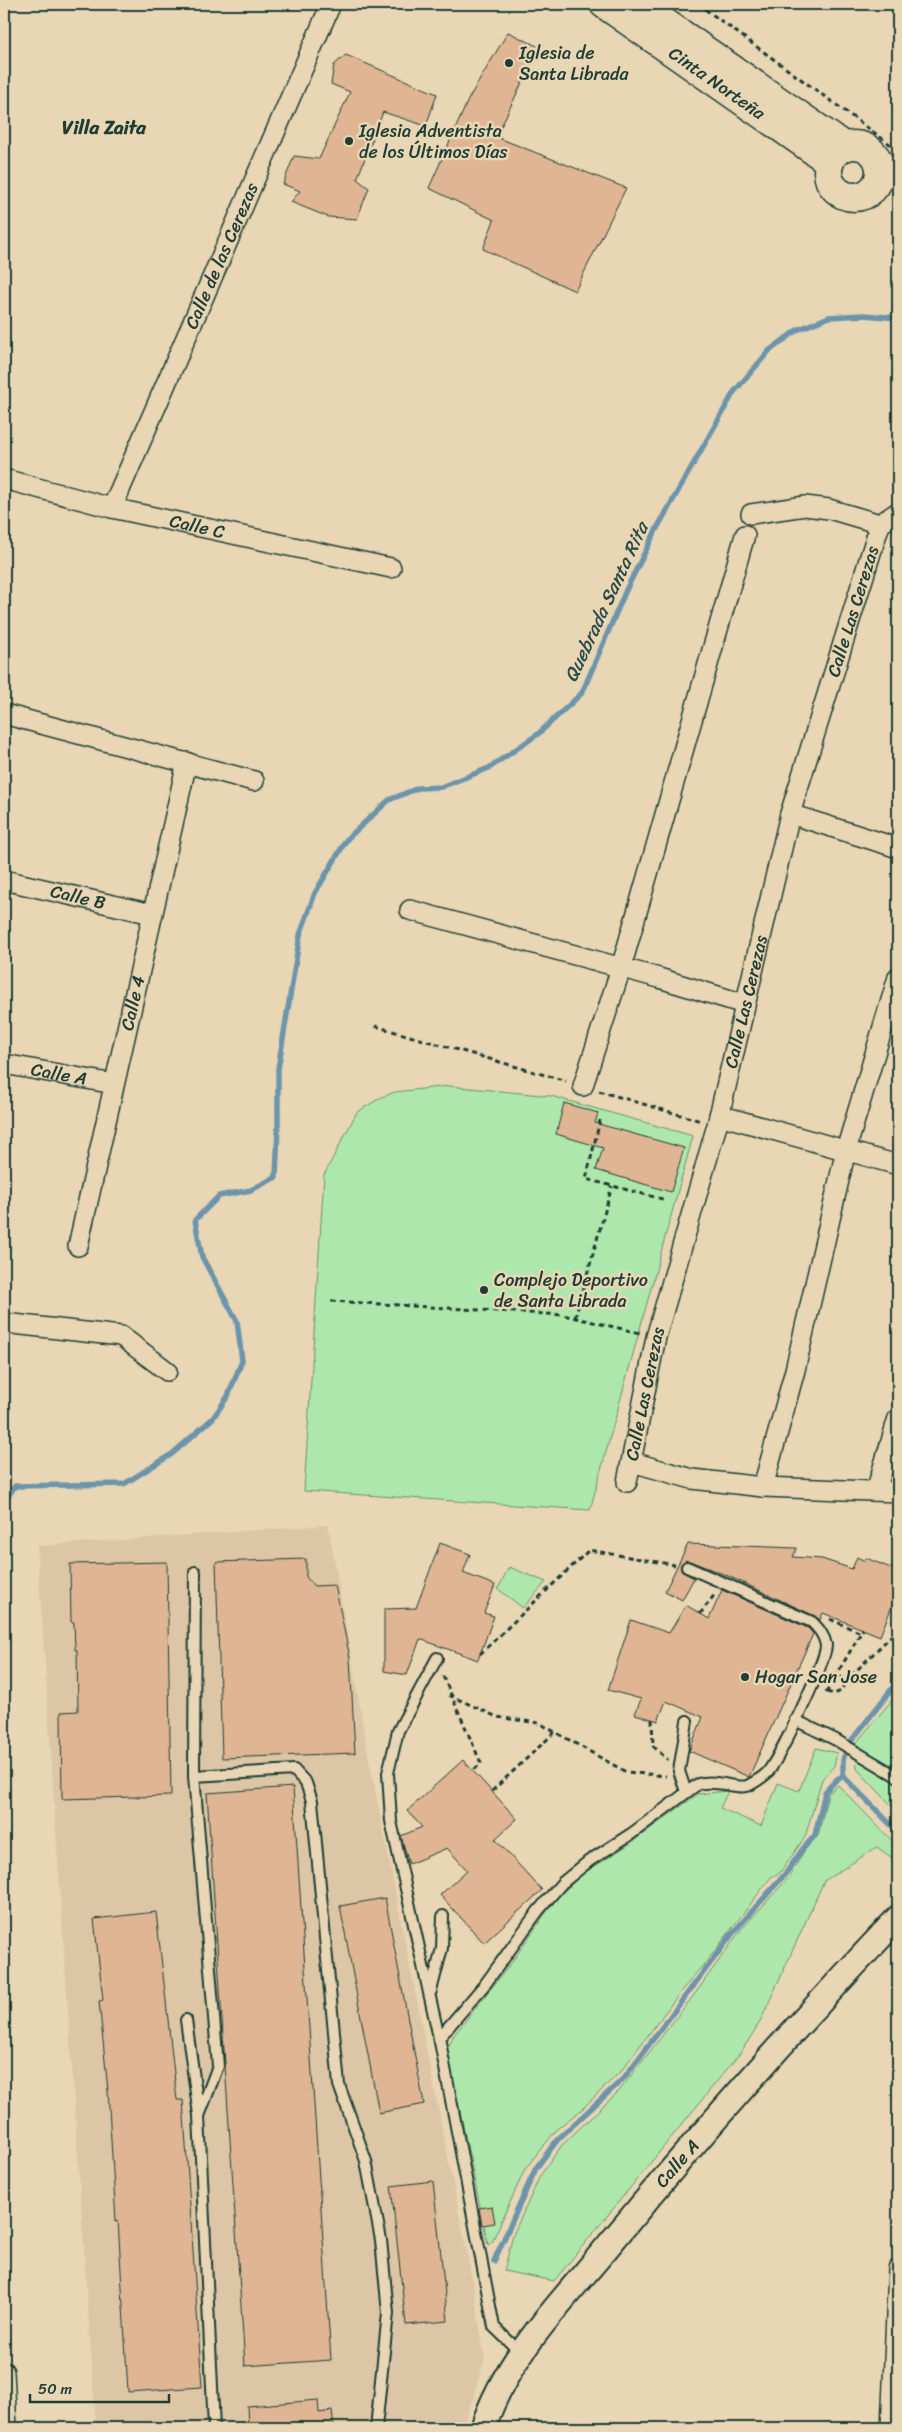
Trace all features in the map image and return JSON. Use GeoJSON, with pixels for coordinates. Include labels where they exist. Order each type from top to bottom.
{"type":"FeatureCollection","features":[{"type":"Feature","properties":{"kind":"main road","name":"Cinta Norteña"},"geometry":{"type":"LineString","coordinates":[[604,4],[837,155]]}},
{"type":"Feature","properties":{"kind":"main road","name":"Cinta Norteña"},"geometry":{"type":"LineString","coordinates":[[638,4],[837,155]]}},
{"type":"Feature","properties":{"kind":"main road"},"geometry":{"type":"LineString","coordinates":[[862,146],[870,150],[876,156],[886,186],[858,196],[841,193],[830,179],[837,155],[862,146]]}},
{"type":"Feature","properties":{"kind":"street","name":"Calle de las Cerezas"},"geometry":{"type":"LineString","coordinates":[[112,508],[331,4]]}},
{"type":"Feature","properties":{"kind":"street","name":"Calle C"},"geometry":{"type":"LineString","coordinates":[[4,479],[112,508],[391,568]]}},
{"type":"Feature","properties":{"kind":"street"},"geometry":{"type":"LineString","coordinates":[[751,514],[805,506],[829,509],[880,524],[898,512]]}},
{"type":"Feature","properties":{"kind":"street","name":"Calle Las Cerezas"},"geometry":{"type":"LineString","coordinates":[[627,1482],[656,1337],[718,1120],[790,814],[880,524]]}},
{"type":"Feature","properties":{"kind":"street"},"geometry":{"type":"LineString","coordinates":[[583,1086],[621,968],[744,535]]}},
{"type":"Feature","properties":{"kind":"street"},"geometry":{"type":"LineString","coordinates":[[4,714],[187,762],[254,782]]}},
{"type":"Feature","properties":{"kind":"street","name":"Calle 4"},"geometry":{"type":"LineString","coordinates":[[78,1246],[187,762]]}},
{"type":"Feature","properties":{"kind":"street"},"geometry":{"type":"LineString","coordinates":[[790,814],[898,848]]}},
{"type":"Feature","properties":{"kind":"street","name":"Calle B"},"geometry":{"type":"LineString","coordinates":[[4,880],[152,914]]}},
{"type":"Feature","properties":{"kind":"street"},"geometry":{"type":"LineString","coordinates":[[410,910],[744,1004]]}},
{"type":"Feature","properties":{"kind":"street"},"geometry":{"type":"LineString","coordinates":[[763,1487],[794,1370],[846,1150],[898,977]]}},
{"type":"Feature","properties":{"kind":"street","name":"Calle A"},"geometry":{"type":"LineString","coordinates":[[4,1064],[114,1084]]}},
{"type":"Feature","properties":{"kind":"street"},"geometry":{"type":"LineString","coordinates":[[718,1120],[846,1150],[898,1165]]}},
{"type":"Feature","properties":{"kind":"street"},"geometry":{"type":"LineString","coordinates":[[4,1323],[121,1336],[167,1371]]}},
{"type":"Feature","properties":{"kind":"street"},"geometry":{"type":"LineString","coordinates":[[876,1491],[898,1418]]}},
{"type":"Feature","properties":{"kind":"street"},"geometry":{"type":"LineString","coordinates":[[632,1462],[692,1479],[763,1487],[898,1492]]}},
{"type":"Feature","properties":{"kind":"street","name":"Calle A"},"geometry":{"type":"LineString","coordinates":[[483,2428],[490,2406],[520,2352],[645,2201],[797,2025],[898,1918]]}},
{"type":"Feature","properties":{"kind":"street"},"geometry":{"type":"LineString","coordinates":[[891,2428],[898,2269]]}},
{"type":"Feature","properties":{"kind":"street"},"geometry":{"type":"LineString","coordinates":[[4,2372],[7,2428]]}},
{"type":"Feature","properties":{"kind":"lane"},"geometry":{"type":"LineString","coordinates":[[439,2038],[480,1990],[538,1911],[562,1883],[589,1861],[631,1834],[698,1784],[710,1781],[746,1786],[767,1774],[822,1664],[826,1646],[822,1633],[812,1622],[688,1567]]}},
{"type":"Feature","properties":{"kind":"lane"},"geometry":{"type":"LineString","coordinates":[[195,1572],[194,1776],[218,2066],[199,2116]]}},
{"type":"Feature","properties":{"kind":"lane"},"geometry":{"type":"LineString","coordinates":[[437,1658],[398,1732],[388,1773],[392,1821],[439,2038],[494,2327],[520,2352]]}},
{"type":"Feature","properties":{"kind":"lane"},"geometry":{"type":"LineString","coordinates":[[795,1720],[836,1740],[898,1777]]}},
{"type":"Feature","properties":{"kind":"lane"},"geometry":{"type":"LineString","coordinates":[[686,1792],[679,1771],[687,1721]]}},
{"type":"Feature","properties":{"kind":"lane"},"geometry":{"type":"LineString","coordinates":[[194,1776],[294,1770],[306,1783],[312,1801],[338,2085],[366,2161],[381,2240],[388,2313],[376,2428]]}},
{"type":"Feature","properties":{"kind":"lane"},"geometry":{"type":"LineString","coordinates":[[430,1995],[442,1948],[443,1916]]}},
{"type":"Feature","properties":{"kind":"lane"},"geometry":{"type":"LineString","coordinates":[[186,2020],[199,2116],[214,2428]]}},
{"type":"Feature","properties":{"kind":"path"},"geometry":{"type":"LineString","coordinates":[[698,4],[898,150]]}},
{"type":"Feature","properties":{"kind":"path"},"geometry":{"type":"LineString","coordinates":[[375,1026],[583,1086],[718,1120]]}},
{"type":"Feature","properties":{"kind":"path"},"geometry":{"type":"LineString","coordinates":[[600,1120],[586,1179],[666,1200]]}},
{"type":"Feature","properties":{"kind":"path"},"geometry":{"type":"LineString","coordinates":[[575,1318],[612,1186]]}},
{"type":"Feature","properties":{"kind":"path"},"geometry":{"type":"LineString","coordinates":[[331,1301],[575,1318],[656,1337]]}},
{"type":"Feature","properties":{"kind":"path"},"geometry":{"type":"LineString","coordinates":[[480,1654],[589,1550],[688,1567]]}},
{"type":"Feature","properties":{"kind":"path"},"geometry":{"type":"LineString","coordinates":[[700,1614],[724,1583]]}},
{"type":"Feature","properties":{"kind":"path"},"geometry":{"type":"LineString","coordinates":[[827,1692],[834,1694],[841,1692],[845,1682],[898,1629]]}},
{"type":"Feature","properties":{"kind":"path"},"geometry":{"type":"LineString","coordinates":[[807,1726],[863,1630]]}},
{"type":"Feature","properties":{"kind":"path"},"geometry":{"type":"LineString","coordinates":[[437,1658],[449,1695],[481,1763],[473,1771]]}},
{"type":"Feature","properties":{"kind":"path"},"geometry":{"type":"LineString","coordinates":[[837,1673],[845,1682]]}},
{"type":"Feature","properties":{"kind":"path"},"geometry":{"type":"LineString","coordinates":[[449,1695],[498,1717],[539,1723],[626,1772],[668,1776],[679,1771],[653,1746],[652,1719]]}},
{"type":"Feature","properties":{"kind":"path"},"geometry":{"type":"LineString","coordinates":[[492,1791],[555,1732]]}},
{"type":"Feature","properties":{"kind":"shaded area"},"geometry":{"type":"Polygon","coordinates":[[[328,1525],[368,1754],[472,2279],[485,2359],[463,2428],[96,2428],[37,1546],[328,1525]]]}},
{"type":"Feature","properties":{"kind":"green space","name":"Complejo Deportivo de Santa Librada"},"geometry":{"type":"Polygon","coordinates":[[[449,1086],[551,1096],[693,1136],[590,1510],[304,1491],[324,1175],[357,1112],[382,1097],[395,1092],[449,1086]]]}},
{"type":"Feature","properties":{"kind":"green space"},"geometry":{"type":"Polygon","coordinates":[[[509,1567],[546,1582],[523,1608],[498,1589],[509,1567]]]}},
{"type":"Feature","properties":{"kind":"green space"},"geometry":{"type":"Polygon","coordinates":[[[898,1693],[898,1773],[855,1744],[898,1693]]]}},
{"type":"Feature","properties":{"kind":"green space"},"geometry":{"type":"Polygon","coordinates":[[[816,1748],[837,1753],[834,1766],[822,1779],[805,1837],[780,1873],[771,1877],[621,2071],[580,2111],[559,2127],[525,2169],[492,2242],[488,2245],[447,2049],[454,2035],[509,1966],[554,1901],[581,1875],[625,1847],[698,1794],[728,1791],[720,1808],[761,1826],[778,1783],[799,1791],[816,1748]]]}},
{"type":"Feature","properties":{"kind":"green space"},"geometry":{"type":"Polygon","coordinates":[[[856,1756],[898,1783],[898,1812],[857,1769],[856,1756]]]}},
{"type":"Feature","properties":{"kind":"green space"},"geometry":{"type":"Polygon","coordinates":[[[838,1785],[898,1847],[898,1862],[877,1847],[824,1881],[760,2022],[741,2052],[554,2281],[504,2271],[513,2235],[540,2176],[562,2145],[620,2090],[697,1991],[740,1931],[789,1877],[806,1848],[818,1836],[828,1794],[838,1785]]]}},
{"type":"Feature","properties":{"kind":"building"},"geometry":{"type":"Polygon","coordinates":[[[508,32],[539,47],[496,137],[626,188],[575,291],[483,249],[494,220],[429,188],[469,98],[508,32]]]}},
{"type":"Feature","properties":{"kind":"building","name":"Iglesia Adventista de los Últimos Días"},"geometry":{"type":"Polygon","coordinates":[[[346,55],[437,94],[426,126],[383,112],[357,179],[369,188],[357,219],[328,217],[291,202],[300,191],[283,184],[294,156],[319,159],[350,92],[331,84],[334,65],[346,55]]]}},
{"type":"Feature","properties":{"kind":"building"},"geometry":{"type":"Polygon","coordinates":[[[564,1103],[598,1113],[595,1123],[684,1148],[671,1192],[596,1170],[603,1148],[556,1134],[564,1103]]]}},
{"type":"Feature","properties":{"kind":"building"},"geometry":{"type":"Polygon","coordinates":[[[440,1543],[470,1554],[463,1573],[495,1585],[484,1613],[494,1616],[478,1660],[420,1639],[407,1675],[384,1671],[384,1609],[416,1608],[440,1543]]]}},
{"type":"Feature","properties":{"kind":"building"},"geometry":{"type":"Polygon","coordinates":[[[688,1544],[797,1548],[793,1557],[822,1559],[852,1569],[857,1557],[865,1561],[866,1558],[898,1571],[898,1603],[894,1601],[880,1636],[823,1613],[820,1620],[728,1576],[687,1560],[681,1564],[681,1571],[694,1578],[682,1600],[665,1591],[688,1544]]]}},
{"type":"Feature","properties":{"kind":"building"},"geometry":{"type":"Polygon","coordinates":[[[306,1559],[306,1577],[314,1586],[335,1585],[350,1658],[355,1753],[222,1758],[216,1562],[306,1559]]]}},
{"type":"Feature","properties":{"kind":"building"},"geometry":{"type":"Polygon","coordinates":[[[167,1562],[171,1796],[62,1799],[61,1712],[78,1711],[77,1650],[75,1650],[74,1622],[71,1622],[70,1564],[167,1562]]]}},
{"type":"Feature","properties":{"kind":"building","name":"Hogar San Jose"},"geometry":{"type":"Polygon","coordinates":[[[722,1590],[808,1628],[813,1634],[749,1777],[689,1751],[703,1717],[666,1701],[658,1721],[635,1714],[641,1699],[608,1690],[631,1620],[669,1633],[686,1605],[709,1619],[722,1590]]]}},
{"type":"Feature","properties":{"kind":"building"},"geometry":{"type":"Polygon","coordinates":[[[463,1760],[517,1819],[495,1839],[542,1890],[484,1943],[440,1895],[467,1870],[447,1848],[409,1864],[401,1836],[422,1827],[407,1811],[463,1760]]]}},
{"type":"Feature","properties":{"kind":"building"},"geometry":{"type":"Polygon","coordinates":[[[293,1787],[331,2360],[245,2366],[207,1793],[293,1787]]]}},
{"type":"Feature","properties":{"kind":"building"},"geometry":{"type":"Polygon","coordinates":[[[385,1898],[424,2104],[379,2113],[340,1906],[385,1898]]]}},
{"type":"Feature","properties":{"kind":"building"},"geometry":{"type":"Polygon","coordinates":[[[156,1912],[177,2100],[183,2100],[202,2387],[128,2392],[118,2220],[116,2221],[108,2091],[99,2001],[103,2000],[94,1919],[156,1912]]]}},
{"type":"Feature","properties":{"kind":"building"},"geometry":{"type":"Polygon","coordinates":[[[433,2181],[448,2321],[406,2325],[391,2186],[433,2181]]]}},
{"type":"Feature","properties":{"kind":"building"},"geometry":{"type":"Polygon","coordinates":[[[492,2206],[495,2223],[482,2225],[479,2208],[492,2206]]]}},
{"type":"Feature","properties":{"kind":"building"},"geometry":{"type":"Polygon","coordinates":[[[318,2400],[319,2413],[332,2411],[334,2428],[248,2428],[247,2406],[318,2400]]]}},
{"type":"Feature","properties":{"kind":"waterway","name":"Quebrada Santa Rita"},"geometry":{"type":"LineString","coordinates":[[4,1502],[15,1486],[124,1484],[172,1454],[213,1418],[228,1396],[242,1361],[237,1321],[202,1257],[195,1220],[219,1196],[251,1190],[276,1177],[278,1069],[300,935],[315,893],[347,839],[389,800],[418,788],[441,787],[489,768],[538,734],[582,693],[626,590],[656,530],[734,392],[769,351],[797,330],[829,317],[864,315],[898,318]]}},
{"type":"Feature","properties":{"kind":"waterway"},"geometry":{"type":"LineString","coordinates":[[898,1681],[848,1745],[843,1760],[843,1776],[898,1832]]}},
{"type":"Feature","properties":{"kind":"waterway"},"geometry":{"type":"LineString","coordinates":[[494,2261],[536,2168],[558,2139],[624,2078],[732,1934],[786,1873],[815,1835],[825,1792],[837,1779],[843,1776]]}},
{"type":"Feature","properties":{"kind":"place","name":"Iglesia de Santa Librada"},"geometry":{"type":"Point","coordinates":[509,63]}},
{"type":"Feature","properties":{"kind":"place","name":"Iglesia Adventista de los Últimos Días"},"geometry":{"type":"Point","coordinates":[349,141]}},
{"type":"Feature","properties":{"kind":"place","name":"Complejo Deportivo de Santa Librada"},"geometry":{"type":"Point","coordinates":[484,1290]}},
{"type":"Feature","properties":{"kind":"place","name":"Hogar San Jose"},"geometry":{"type":"Point","coordinates":[745,1677]}},
{"type":"Feature","properties":{"kind":"district","name":"Villa Zaita"},"geometry":{"type":"Point","coordinates":[104,127]}}]}
